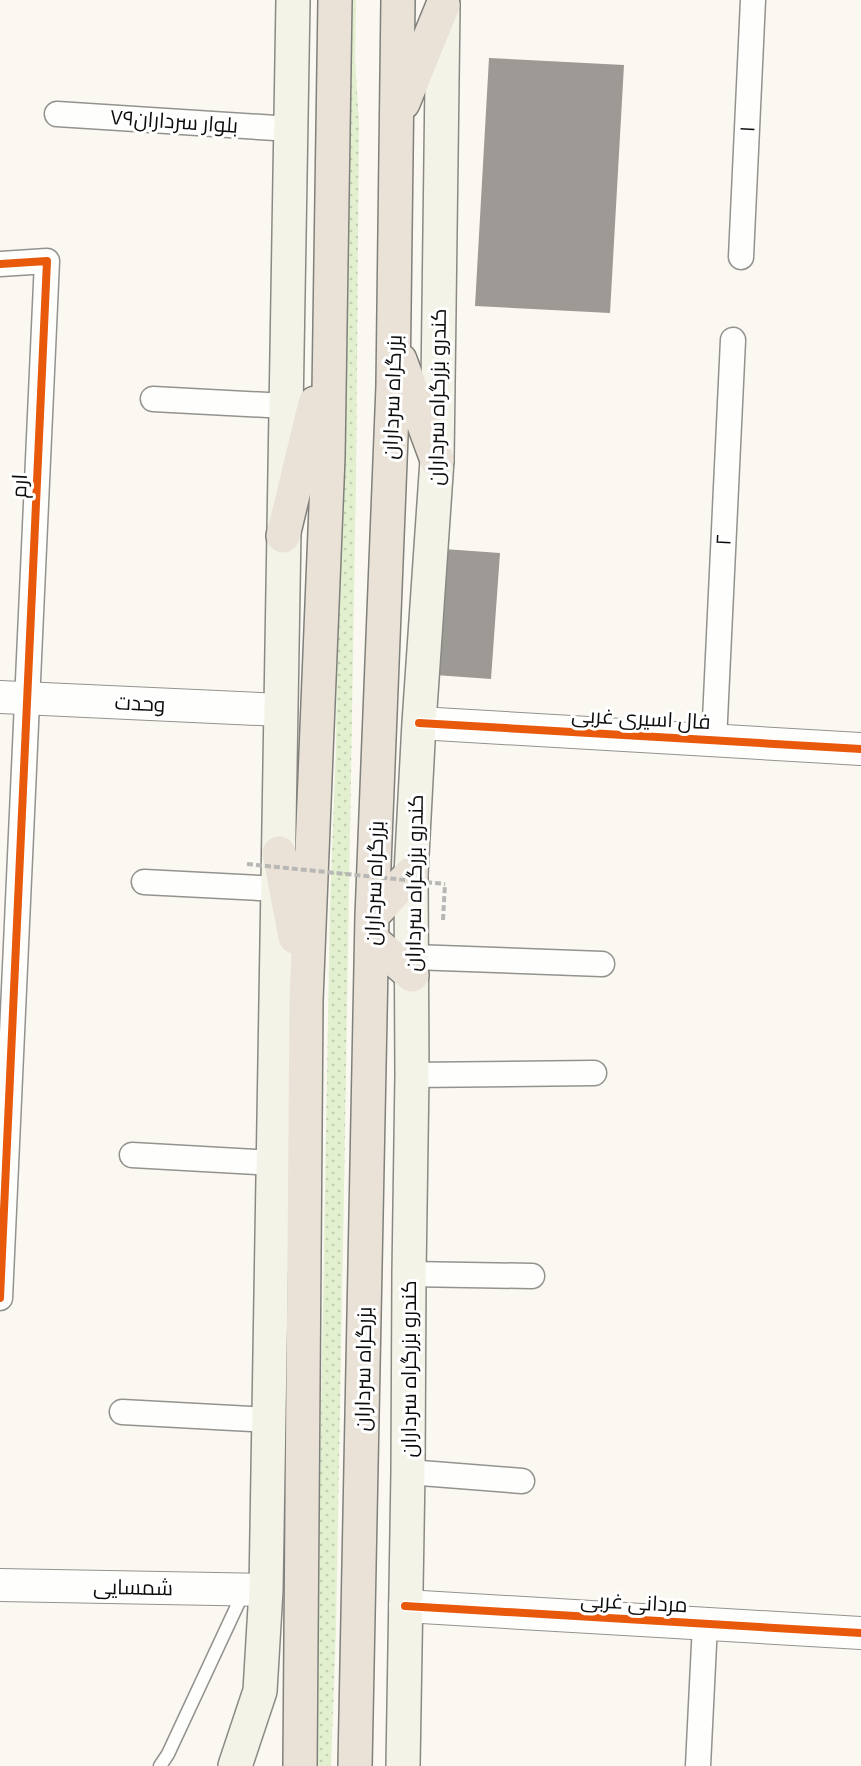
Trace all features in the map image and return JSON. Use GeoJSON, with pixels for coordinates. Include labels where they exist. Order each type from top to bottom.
{"type":"FeatureCollection","features":[{"type":"Feature","properties":{"kind":"highway"},"geometry":{"type":"LineString","coordinates":[[300,1766],[306,1000],[328,457],[335,0]]}},
{"type":"Feature","properties":{"kind":"highway","name":"بزرگراه سرداران"},"geometry":{"type":"LineString","coordinates":[[356,1766],[372,928],[394,344],[398,0]]}},
{"type":"Feature","properties":{"kind":"highway"},"geometry":{"type":"LineString","coordinates":[[396,118],[443,2]]}},
{"type":"Feature","properties":{"kind":"highway"},"geometry":{"type":"LineString","coordinates":[[284,536],[330,343]]}},
{"type":"Feature","properties":{"kind":"highway"},"geometry":{"type":"LineString","coordinates":[[394,344],[437,460]]}},
{"type":"Feature","properties":{"kind":"highway"},"geometry":{"type":"LineString","coordinates":[[279,853],[306,1000]]}},
{"type":"Feature","properties":{"kind":"highway"},"geometry":{"type":"LineString","coordinates":[[411,874],[372,928],[412,966]]}},
{"type":"Feature","properties":{"kind":"main road"},"geometry":{"type":"LineString","coordinates":[[235,1766],[261,1691],[255,1590],[269,1420],[293,0]]}},
{"type":"Feature","properties":{"kind":"main road","name":"کندرو بزرگراه سرداران"},"geometry":{"type":"LineString","coordinates":[[403,1766],[412,1076],[411,874],[437,460],[443,2]]}},
{"type":"Feature","properties":{"kind":"street","name":"۱"},"geometry":{"type":"LineString","coordinates":[[741,257],[753,0]]}},
{"type":"Feature","properties":{"kind":"street","name":"بلوار سرداران۷۹"},"geometry":{"type":"LineString","coordinates":[[57,114],[291,129]]}},
{"type":"Feature","properties":{"kind":"street","name":"ارم"},"geometry":{"type":"LineString","coordinates":[[0,264],[47,261],[14,697],[0,1298]]}},
{"type":"Feature","properties":{"kind":"street","name":"۲"},"geometry":{"type":"LineString","coordinates":[[714,741],[733,340]]}},
{"type":"Feature","properties":{"kind":"street"},"geometry":{"type":"LineString","coordinates":[[153,399],[286,406]]}},
{"type":"Feature","properties":{"kind":"street","name":"وحدت"},"geometry":{"type":"LineString","coordinates":[[14,697],[280,710]]}},
{"type":"Feature","properties":{"kind":"street","name":"فال اسیری غربی"},"geometry":{"type":"LineString","coordinates":[[419,723],[861,749]]}},
{"type":"Feature","properties":{"kind":"street"},"geometry":{"type":"LineString","coordinates":[[144,882],[279,889]]}},
{"type":"Feature","properties":{"kind":"street"},"geometry":{"type":"LineString","coordinates":[[412,966],[602,964]]}},
{"type":"Feature","properties":{"kind":"street"},"geometry":{"type":"LineString","coordinates":[[412,1076],[594,1073]]}},
{"type":"Feature","properties":{"kind":"street"},"geometry":{"type":"LineString","coordinates":[[132,1155],[274,1163]]}},
{"type":"Feature","properties":{"kind":"street"},"geometry":{"type":"LineString","coordinates":[[409,1274],[532,1276]]}},
{"type":"Feature","properties":{"kind":"street"},"geometry":{"type":"LineString","coordinates":[[122,1412],[269,1420]]}},
{"type":"Feature","properties":{"kind":"street"},"geometry":{"type":"LineString","coordinates":[[408,1472],[522,1481]]}},
{"type":"Feature","properties":{"kind":"street","name":"شمسایی"},"geometry":{"type":"LineString","coordinates":[[0,1585],[255,1590]]}},
{"type":"Feature","properties":{"kind":"street","name":"مردانی غربی"},"geometry":{"type":"LineString","coordinates":[[405,1606],[861,1634]]}},
{"type":"Feature","properties":{"kind":"street"},"geometry":{"type":"LineString","coordinates":[[698,1766],[705,1624]]}},
{"type":"Feature","properties":{"kind":"lane"},"geometry":{"type":"LineString","coordinates":[[160,1766],[255,1590]]}},
{"type":"Feature","properties":{"kind":"path"},"geometry":{"type":"LineString","coordinates":[[247,864],[445,884],[444,920]]}},
{"type":"Feature","properties":{"kind":"green space"},"geometry":{"type":"Polygon","coordinates":[[[345,0],[356,0],[355,59],[359,124],[356,476],[345,1129],[336,1628],[331,1766],[315,1766],[330,907],[336,748],[345,0]]]}},
{"type":"Feature","properties":{"kind":"building"},"geometry":{"type":"Polygon","coordinates":[[[489,58],[624,65],[610,313],[475,306],[489,58]]]}},
{"type":"Feature","properties":{"kind":"building"},"geometry":{"type":"Polygon","coordinates":[[[444,549],[500,553],[491,679],[435,675],[444,549]]]}},
{"type":"Feature","properties":{"kind":"cycle path"},"geometry":{"type":"LineString","coordinates":[[0,264],[47,261],[0,1298]]}},
{"type":"Feature","properties":{"kind":"cycle path"},"geometry":{"type":"LineString","coordinates":[[419,723],[861,749]]}},
{"type":"Feature","properties":{"kind":"cycle path"},"geometry":{"type":"LineString","coordinates":[[405,1606],[861,1633]]}}]}
